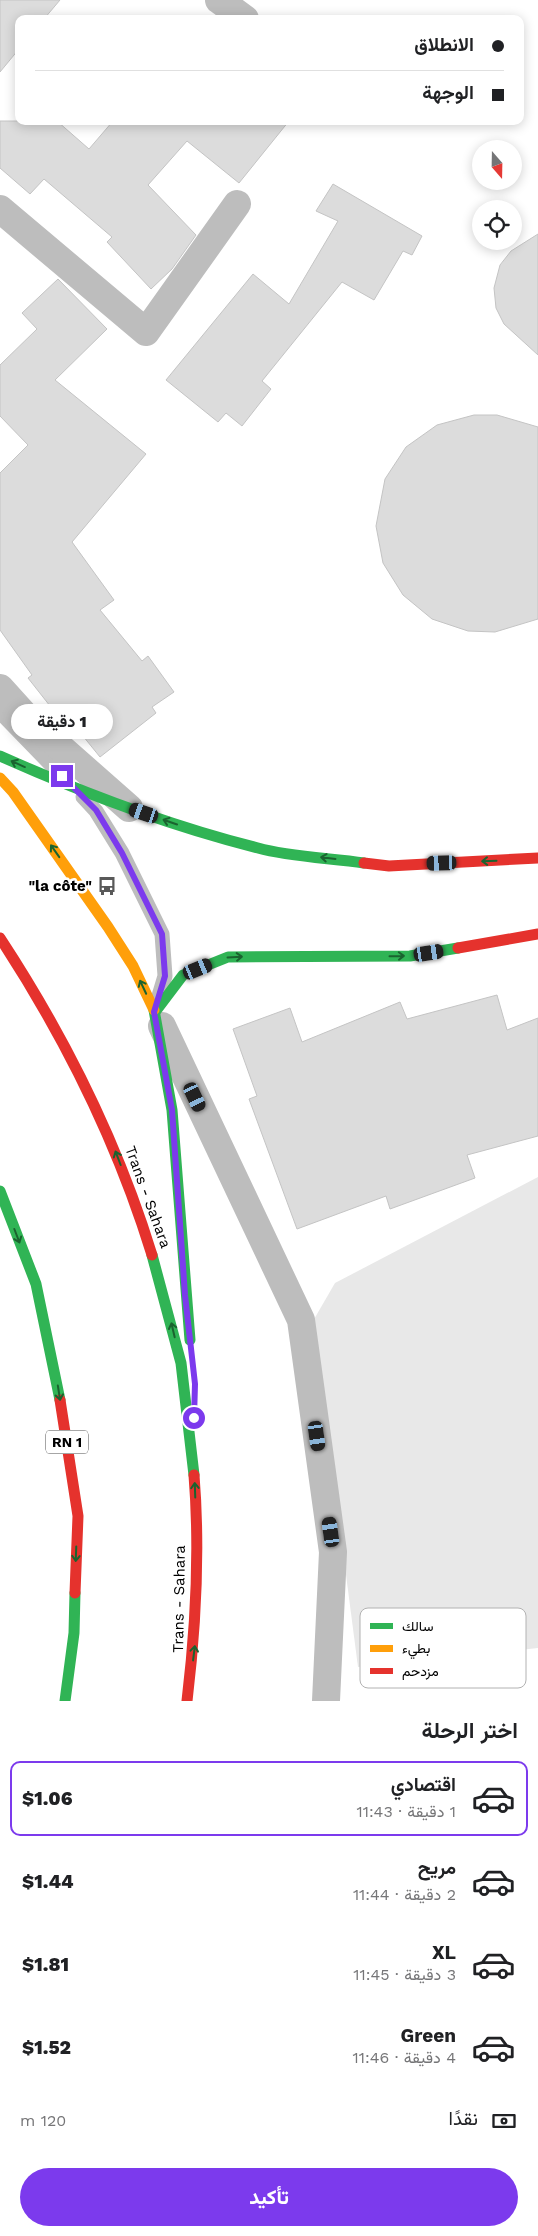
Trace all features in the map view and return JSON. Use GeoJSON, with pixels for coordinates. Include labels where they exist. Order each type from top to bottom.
{"type":"FeatureCollection","features":[{"type":"Feature","properties":{"kind":"main road"},"geometry":{"type":"LineString","coordinates":[[0,756],[75,789],[260,849],[389,866],[538,858]]}},
{"type":"Feature","properties":{"kind":"main road"},"geometry":{"type":"LineString","coordinates":[[0,778],[13,792],[108,927],[133,966],[154,1012],[172,1110],[185,1295],[195,1384],[194,1468]]}},
{"type":"Feature","properties":{"kind":"main road"},"geometry":{"type":"LineString","coordinates":[[154,1012],[183,975],[228,957],[410,956],[538,934]]}},
{"type":"Feature","properties":{"kind":"main road","name":"Trans - Sahara"},"geometry":{"type":"LineString","coordinates":[[0,938],[29,980],[79,1069],[111,1140],[147,1235],[181,1363],[194,1468],[195,1646],[188,1701]]}},
{"type":"Feature","properties":{"kind":"main road","name":"RN 1"},"geometry":{"type":"LineString","coordinates":[[0,1191],[36,1284],[57,1380],[78,1516],[74,1633],[65,1701]]}},
{"type":"Feature","properties":{"kind":"street"},"geometry":{"type":"LineString","coordinates":[[219,0],[240,15]]}},
{"type":"Feature","properties":{"kind":"street"},"geometry":{"type":"LineString","coordinates":[[0,209],[146,332],[237,204]]}},
{"type":"Feature","properties":{"kind":"street"},"geometry":{"type":"LineString","coordinates":[[0,688],[28,719],[129,808]]}},
{"type":"Feature","properties":{"kind":"street"},"geometry":{"type":"LineString","coordinates":[[154,1012],[301,1320],[333,1552],[326,1701]]}},
{"type":"Feature","properties":{"kind":"lane"},"geometry":{"type":"LineString","coordinates":[[0,712],[96,810],[122,853],[162,934],[165,976],[154,1012]]}},
{"type":"Feature","properties":{"kind":"shaded area"},"geometry":{"type":"Polygon","coordinates":[[[538,1177],[538,1648],[526,1649],[526,1608],[360,1608],[360,1667],[358,1667],[313,1321],[335,1283],[538,1177]]]}},
{"type":"Feature","properties":{"kind":"building"},"geometry":{"type":"Polygon","coordinates":[[[0,0],[60,0],[47,15],[15,15],[15,54],[0,72],[0,0]]]}},
{"type":"Feature","properties":{"kind":"building"},"geometry":{"type":"Polygon","coordinates":[[[0,121],[15,121],[15,125],[62,125],[89,149],[110,125],[286,125],[239,183],[187,141],[148,185],[196,235],[172,269],[151,289],[107,242],[112,237],[44,179],[30,194],[0,168],[0,121]]]}},
{"type":"Feature","properties":{"kind":"building"},"geometry":{"type":"Polygon","coordinates":[[[333,184],[422,236],[412,255],[403,251],[374,300],[342,282],[262,381],[271,389],[242,426],[226,413],[218,422],[166,380],[253,274],[289,304],[338,221],[316,211],[333,184]]]}},
{"type":"Feature","properties":{"kind":"building"},"geometry":{"type":"Polygon","coordinates":[[[538,234],[538,355],[504,324],[496,308],[494,288],[500,265],[511,251],[522,250],[522,244],[538,234]]]}},
{"type":"Feature","properties":{"kind":"building"},"geometry":{"type":"Polygon","coordinates":[[[58,279],[107,329],[55,380],[146,454],[72,542],[114,600],[100,610],[142,661],[148,656],[174,692],[152,707],[156,713],[100,757],[70,720],[65,725],[28,678],[32,675],[0,630],[0,473],[28,445],[0,416],[0,365],[37,329],[22,313],[58,279]]]}},
{"type":"Feature","properties":{"kind":"building"},"geometry":{"type":"Polygon","coordinates":[[[474,415],[497,415],[538,427],[538,619],[495,632],[468,631],[432,619],[403,595],[383,563],[376,526],[385,479],[406,447],[437,425],[474,415]]]}},
{"type":"Feature","properties":{"kind":"building"},"geometry":{"type":"Polygon","coordinates":[[[497,995],[507,1030],[538,1018],[538,1136],[467,1155],[475,1178],[390,1209],[386,1196],[297,1229],[249,1099],[257,1096],[233,1029],[290,1008],[302,1042],[400,1002],[407,1019],[497,995]]]}},
{"type":"Feature","properties":{"kind":"traffic: fast"},"geometry":{"type":"LineString","coordinates":[[0,756],[127,808],[192,830],[270,851],[364,863]]}},
{"type":"Feature","properties":{"kind":"traffic: fast"},"geometry":{"type":"LineString","coordinates":[[155,1012],[183,975],[228,957],[410,956],[458,948]]}},
{"type":"Feature","properties":{"kind":"traffic: fast"},"geometry":{"type":"LineString","coordinates":[[154,1010],[172,1110],[190,1340]]}},
{"type":"Feature","properties":{"kind":"traffic: fast"},"geometry":{"type":"LineString","coordinates":[[0,1191],[36,1284],[60,1400]]}},
{"type":"Feature","properties":{"kind":"traffic: fast"},"geometry":{"type":"LineString","coordinates":[[152,1255],[181,1363],[194,1475]]}},
{"type":"Feature","properties":{"kind":"traffic: fast"},"geometry":{"type":"LineString","coordinates":[[65,1701],[74,1633],[75,1593]]}},
{"type":"Feature","properties":{"kind":"traffic: slow"},"geometry":{"type":"LineString","coordinates":[[0,778],[13,792],[108,927],[133,966],[154,1010]]}},
{"type":"Feature","properties":{"kind":"traffic: jam"},"geometry":{"type":"LineString","coordinates":[[364,863],[389,866],[538,858]]}},
{"type":"Feature","properties":{"kind":"traffic: jam"},"geometry":{"type":"LineString","coordinates":[[458,948],[538,934]]}},
{"type":"Feature","properties":{"kind":"traffic: jam"},"geometry":{"type":"LineString","coordinates":[[0,938],[46,1013],[87,1091],[123,1171],[152,1255]]}},
{"type":"Feature","properties":{"kind":"traffic: jam"},"geometry":{"type":"LineString","coordinates":[[60,1400],[78,1516],[75,1593]]}},
{"type":"Feature","properties":{"kind":"traffic: jam"},"geometry":{"type":"LineString","coordinates":[[187,1701],[193,1645],[197,1560],[194,1475]]}},
{"type":"Feature","properties":{"kind":"place","name":"\"la côte\""},"geometry":{"type":"Point","coordinates":[107,886]}},
{"type":"Feature","properties":{"kind":"route"},"geometry":{"type":"LineString","coordinates":[[62,776],[96,810],[122,853],[162,934],[165,976],[154,1012],[172,1110],[185,1295],[195,1384],[194,1418]]}}]}
